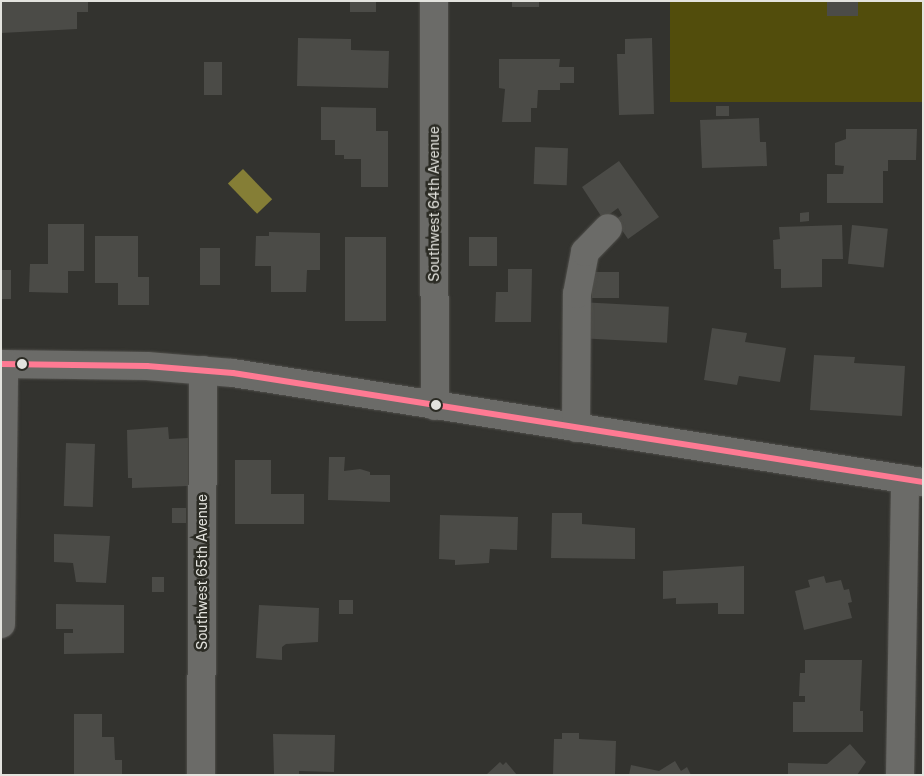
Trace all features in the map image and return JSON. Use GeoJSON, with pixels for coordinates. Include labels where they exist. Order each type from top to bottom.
{"type":"FeatureCollection","features":[{"type":"Feature","properties":{"kind":"street","name":"Southwest 64th Avenue"},"geometry":{"type":"LineString","coordinates":[[434,1],[435,406]]}},
{"type":"Feature","properties":{"kind":"street"},"geometry":{"type":"LineString","coordinates":[[576,428],[577,294],[585,252],[608,228]]}},
{"type":"Feature","properties":{"kind":"street"},"geometry":{"type":"LineString","coordinates":[[1,624],[3,364],[203,370],[914,481],[900,775]]}},
{"type":"Feature","properties":{"kind":"street","name":"Southwest 65th Avenue"},"geometry":{"type":"LineString","coordinates":[[201,775],[203,370]]}},
{"type":"Feature","properties":{"kind":"shaded area"},"geometry":{"type":"Polygon","coordinates":[[[670,1],[923,1],[923,102],[670,102],[670,1]]]}},
{"type":"Feature","properties":{"kind":"shaded area"},"geometry":{"type":"Polygon","coordinates":[[[243,169],[272,199],[257,214],[228,184],[243,169]]]}},
{"type":"Feature","properties":{"kind":"building"},"geometry":{"type":"Polygon","coordinates":[[[1,1],[88,1],[88,12],[77,12],[77,29],[1,33],[1,1]]]}},
{"type":"Feature","properties":{"kind":"building"},"geometry":{"type":"Polygon","coordinates":[[[350,1],[376,1],[376,12],[350,12],[350,1]]]}},
{"type":"Feature","properties":{"kind":"building"},"geometry":{"type":"Polygon","coordinates":[[[512,1],[539,1],[539,7],[512,7],[512,1]]]}},
{"type":"Feature","properties":{"kind":"building"},"geometry":{"type":"Polygon","coordinates":[[[827,1],[858,1],[858,16],[827,16],[827,1]]]}},
{"type":"Feature","properties":{"kind":"building"},"geometry":{"type":"Polygon","coordinates":[[[298,38],[351,39],[351,50],[389,51],[388,88],[297,86],[298,38]]]}},
{"type":"Feature","properties":{"kind":"building"},"geometry":{"type":"Polygon","coordinates":[[[652,38],[654,114],[619,115],[617,54],[625,54],[625,39],[652,38]]]}},
{"type":"Feature","properties":{"kind":"building"},"geometry":{"type":"Polygon","coordinates":[[[499,59],[560,59],[559,67],[574,67],[574,83],[560,83],[560,90],[538,90],[537,108],[531,108],[531,122],[502,122],[505,89],[499,88],[499,59]]]}},
{"type":"Feature","properties":{"kind":"building"},"geometry":{"type":"Polygon","coordinates":[[[204,62],[222,62],[222,95],[204,95],[204,62]]]}},
{"type":"Feature","properties":{"kind":"building"},"geometry":{"type":"Polygon","coordinates":[[[716,106],[729,106],[729,116],[716,116],[716,106]]]}},
{"type":"Feature","properties":{"kind":"building"},"geometry":{"type":"Polygon","coordinates":[[[321,107],[376,108],[376,131],[388,131],[388,187],[361,187],[361,159],[344,159],[344,155],[335,155],[335,140],[321,140],[321,107]]]}},
{"type":"Feature","properties":{"kind":"building"},"geometry":{"type":"Polygon","coordinates":[[[759,118],[760,142],[766,142],[767,166],[702,168],[700,120],[759,118]]]}},
{"type":"Feature","properties":{"kind":"building"},"geometry":{"type":"Polygon","coordinates":[[[846,129],[917,129],[916,160],[888,160],[888,171],[883,171],[883,203],[827,203],[827,174],[843,174],[844,166],[835,165],[835,143],[846,139],[846,129]]]}},
{"type":"Feature","properties":{"kind":"building"},"geometry":{"type":"Polygon","coordinates":[[[535,147],[568,148],[567,185],[534,184],[535,147]]]}},
{"type":"Feature","properties":{"kind":"building"},"geometry":{"type":"Polygon","coordinates":[[[619,161],[659,217],[628,239],[615,220],[622,215],[618,208],[603,219],[582,187],[619,161]]]}},
{"type":"Feature","properties":{"kind":"building"},"geometry":{"type":"Polygon","coordinates":[[[809,212],[809,221],[800,222],[800,213],[809,212]]]}},
{"type":"Feature","properties":{"kind":"building"},"geometry":{"type":"Polygon","coordinates":[[[48,224],[84,224],[84,271],[68,271],[68,293],[29,292],[30,264],[48,264],[48,224]]]}},
{"type":"Feature","properties":{"kind":"building"},"geometry":{"type":"Polygon","coordinates":[[[842,225],[843,259],[822,259],[822,287],[781,288],[781,269],[774,269],[773,240],[780,239],[779,227],[842,225]]]}},
{"type":"Feature","properties":{"kind":"building"},"geometry":{"type":"Polygon","coordinates":[[[852,225],[888,229],[884,268],[848,264],[852,225]]]}},
{"type":"Feature","properties":{"kind":"building"},"geometry":{"type":"Polygon","coordinates":[[[269,232],[320,233],[320,270],[307,270],[306,292],[271,292],[271,266],[255,266],[256,236],[269,236],[269,232]]]}},
{"type":"Feature","properties":{"kind":"building"},"geometry":{"type":"Polygon","coordinates":[[[95,236],[138,236],[138,277],[149,277],[149,305],[118,305],[118,283],[95,283],[95,236]]]}},
{"type":"Feature","properties":{"kind":"building"},"geometry":{"type":"Polygon","coordinates":[[[345,237],[386,237],[386,321],[345,321],[345,237]]]}},
{"type":"Feature","properties":{"kind":"building"},"geometry":{"type":"Polygon","coordinates":[[[469,237],[497,237],[497,266],[469,266],[469,237]]]}},
{"type":"Feature","properties":{"kind":"building"},"geometry":{"type":"Polygon","coordinates":[[[200,248],[220,248],[220,285],[200,285],[200,248]]]}},
{"type":"Feature","properties":{"kind":"building"},"geometry":{"type":"Polygon","coordinates":[[[508,269],[532,269],[531,322],[495,322],[496,292],[508,292],[508,269]]]}},
{"type":"Feature","properties":{"kind":"building"},"geometry":{"type":"Polygon","coordinates":[[[1,270],[11,270],[11,299],[1,299],[1,270]]]}},
{"type":"Feature","properties":{"kind":"building"},"geometry":{"type":"Polygon","coordinates":[[[592,272],[619,272],[619,298],[592,298],[592,272]]]}},
{"type":"Feature","properties":{"kind":"building"},"geometry":{"type":"Polygon","coordinates":[[[579,302],[669,307],[667,343],[577,338],[579,302]]]}},
{"type":"Feature","properties":{"kind":"building"},"geometry":{"type":"Polygon","coordinates":[[[712,328],[747,333],[745,342],[786,348],[780,382],[739,376],[737,385],[704,380],[712,328]]]}},
{"type":"Feature","properties":{"kind":"building"},"geometry":{"type":"Polygon","coordinates":[[[814,355],[855,357],[854,363],[905,366],[902,416],[810,410],[814,355]]]}},
{"type":"Feature","properties":{"kind":"building"},"geometry":{"type":"Polygon","coordinates":[[[168,427],[169,439],[188,438],[188,486],[132,488],[132,478],[128,478],[127,430],[168,427]]]}},
{"type":"Feature","properties":{"kind":"building"},"geometry":{"type":"Polygon","coordinates":[[[66,443],[95,444],[93,507],[64,506],[66,443]]]}},
{"type":"Feature","properties":{"kind":"building"},"geometry":{"type":"Polygon","coordinates":[[[329,457],[345,457],[344,471],[360,469],[370,472],[370,475],[390,475],[390,502],[328,500],[329,457]]]}},
{"type":"Feature","properties":{"kind":"building"},"geometry":{"type":"Polygon","coordinates":[[[235,460],[271,460],[271,494],[304,494],[304,524],[235,524],[235,460]]]}},
{"type":"Feature","properties":{"kind":"building"},"geometry":{"type":"Polygon","coordinates":[[[172,508],[186,508],[186,523],[172,523],[172,508]]]}},
{"type":"Feature","properties":{"kind":"building"},"geometry":{"type":"Polygon","coordinates":[[[552,513],[582,513],[582,524],[635,528],[635,559],[551,558],[552,513]]]}},
{"type":"Feature","properties":{"kind":"building"},"geometry":{"type":"Polygon","coordinates":[[[440,515],[518,517],[517,550],[490,549],[489,563],[455,565],[455,560],[439,559],[440,515]]]}},
{"type":"Feature","properties":{"kind":"building"},"geometry":{"type":"Polygon","coordinates":[[[54,534],[110,536],[106,583],[76,582],[73,563],[54,562],[54,534]]]}},
{"type":"Feature","properties":{"kind":"building"},"geometry":{"type":"Polygon","coordinates":[[[744,566],[744,614],[718,614],[718,603],[676,604],[676,598],[663,599],[663,571],[744,566]]]}},
{"type":"Feature","properties":{"kind":"building"},"geometry":{"type":"Polygon","coordinates":[[[824,576],[826,583],[841,580],[844,590],[849,589],[852,602],[848,603],[852,618],[804,630],[795,591],[810,587],[808,580],[824,576]]]}},
{"type":"Feature","properties":{"kind":"building"},"geometry":{"type":"Polygon","coordinates":[[[152,577],[164,577],[164,592],[152,592],[152,577]]]}},
{"type":"Feature","properties":{"kind":"building"},"geometry":{"type":"Polygon","coordinates":[[[339,600],[353,600],[353,614],[339,614],[339,600]]]}},
{"type":"Feature","properties":{"kind":"building"},"geometry":{"type":"Polygon","coordinates":[[[56,604],[124,605],[124,653],[64,654],[64,633],[73,633],[73,629],[56,629],[56,604]]]}},
{"type":"Feature","properties":{"kind":"building"},"geometry":{"type":"Polygon","coordinates":[[[259,605],[319,608],[318,642],[286,644],[282,647],[282,660],[256,658],[259,605]]]}},
{"type":"Feature","properties":{"kind":"building"},"geometry":{"type":"Polygon","coordinates":[[[805,660],[862,660],[860,711],[863,711],[863,732],[793,732],[793,702],[805,702],[805,696],[799,696],[800,673],[805,673],[805,660]]]}},
{"type":"Feature","properties":{"kind":"building"},"geometry":{"type":"Polygon","coordinates":[[[74,714],[102,714],[102,737],[114,737],[115,760],[122,760],[122,775],[74,775],[74,714]]]}},
{"type":"Feature","properties":{"kind":"building"},"geometry":{"type":"Polygon","coordinates":[[[562,733],[579,733],[579,739],[616,741],[615,775],[553,775],[554,739],[562,739],[562,733]]]}},
{"type":"Feature","properties":{"kind":"building"},"geometry":{"type":"Polygon","coordinates":[[[273,734],[335,735],[334,772],[299,771],[299,775],[274,775],[273,734]]]}},
{"type":"Feature","properties":{"kind":"building"},"geometry":{"type":"Polygon","coordinates":[[[850,744],[866,762],[857,775],[788,775],[788,763],[827,764],[850,744]]]}},
{"type":"Feature","properties":{"kind":"building"},"geometry":{"type":"Polygon","coordinates":[[[675,761],[681,771],[687,767],[691,775],[629,775],[631,765],[659,771],[675,761]]]}},
{"type":"Feature","properties":{"kind":"building"},"geometry":{"type":"Polygon","coordinates":[[[500,762],[503,765],[506,762],[517,775],[486,775],[500,762]]]}},
{"type":"Feature","properties":{"kind":"transit line"},"geometry":{"type":"LineString","coordinates":[[1,364],[147,366],[233,373],[923,482]]}}]}
